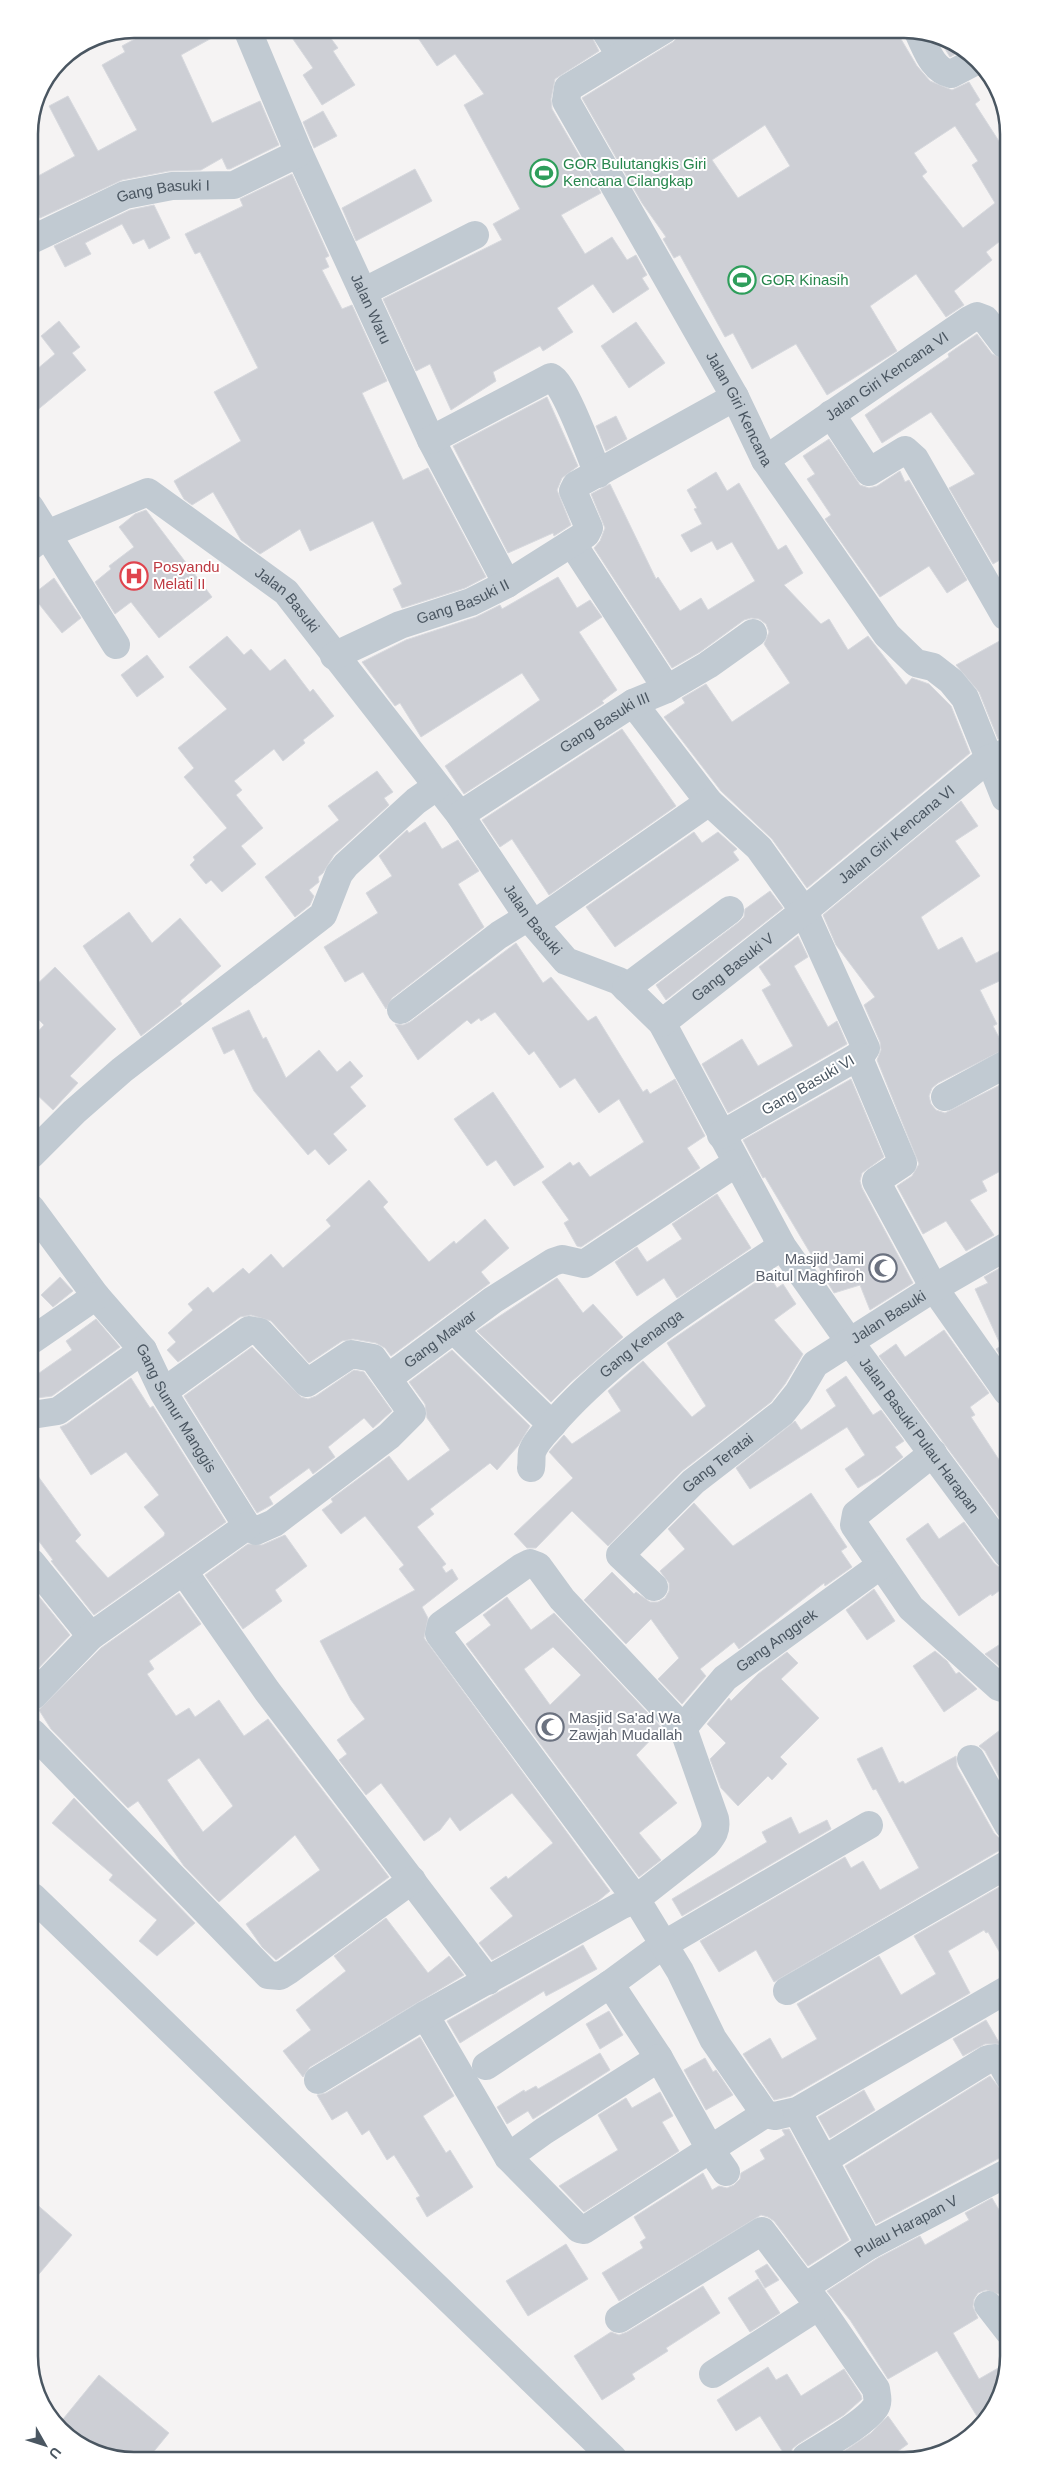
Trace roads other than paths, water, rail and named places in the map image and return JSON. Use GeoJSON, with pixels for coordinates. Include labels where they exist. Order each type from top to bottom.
{"type":"FeatureCollection","features":[{"type":"Feature","properties":{"kind":"street","name":"Jalan Waru"},"geometry":{"type":"LineString","coordinates":[[251,38],[299,153],[431,440],[507,584]]}},
{"type":"Feature","properties":{"kind":"street"},"geometry":{"type":"LineString","coordinates":[[610,38],[620,55]]}},
{"type":"Feature","properties":{"kind":"street","name":"Jalan Giri Kencana"},"geometry":{"type":"LineString","coordinates":[[649,38],[568,88],[566,101],[735,397],[765,460],[887,635],[916,663],[933,667],[951,681],[965,698],[997,756],[1000,770]]}},
{"type":"Feature","properties":{"kind":"street"},"geometry":{"type":"LineString","coordinates":[[921,39],[933,62],[943,72],[951,74],[970,64]]}},
{"type":"Feature","properties":{"kind":"street","name":"Gang Basuki I"},"geometry":{"type":"LineString","coordinates":[[38,237],[125,195],[172,186],[234,185],[299,153]]}},
{"type":"Feature","properties":{"kind":"street"},"geometry":{"type":"LineString","coordinates":[[363,292],[475,235]]}},
{"type":"Feature","properties":{"kind":"street","name":"Jalan Giri Kencana VI"},"geometry":{"type":"LineString","coordinates":[[765,460],[977,316],[985,319],[1000,339]]}},
{"type":"Feature","properties":{"kind":"street"},"geometry":{"type":"LineString","coordinates":[[431,440],[551,377],[557,380],[566,398],[598,474]]}},
{"type":"Feature","properties":{"kind":"street"},"geometry":{"type":"LineString","coordinates":[[666,689],[579,539],[589,528],[573,491],[576,485],[735,397]]}},
{"type":"Feature","properties":{"kind":"street"},"geometry":{"type":"LineString","coordinates":[[831,414],[869,472],[905,450],[915,459],[1000,607]]}},
{"type":"Feature","properties":{"kind":"street","name":"Jalan Basuki"},"geometry":{"type":"LineString","coordinates":[[38,541],[148,492],[286,592],[436,787],[460,815],[531,920],[566,961],[619,981],[662,1023],[782,1246],[849,1341],[1000,1250]]}},
{"type":"Feature","properties":{"kind":"street","name":"Gang Basuki II"},"geometry":{"type":"LineString","coordinates":[[334,656],[400,625],[471,602],[507,584],[579,539]]}},
{"type":"Feature","properties":{"kind":"street"},"geometry":{"type":"LineString","coordinates":[[38,541],[116,645]]}},
{"type":"Feature","properties":{"kind":"street","name":"Gang Basuki III"},"geometry":{"type":"LineString","coordinates":[[460,815],[633,703],[666,689],[708,665],[753,632]]}},
{"type":"Feature","properties":{"kind":"street"},"geometry":{"type":"LineString","coordinates":[[633,703],[709,802],[759,848],[804,911]]}},
{"type":"Feature","properties":{"kind":"street","name":"Jalan Giri Kencana VI"},"geometry":{"type":"LineString","coordinates":[[804,911],[997,756]]}},
{"type":"Feature","properties":{"kind":"street"},"geometry":{"type":"LineString","coordinates":[[38,1148],[74,1112],[122,1070],[323,915],[339,874],[346,865],[416,801],[436,787]]}},
{"type":"Feature","properties":{"kind":"street"},"geometry":{"type":"LineString","coordinates":[[401,1010],[499,935],[531,920],[709,802]]}},
{"type":"Feature","properties":{"kind":"street"},"geometry":{"type":"LineString","coordinates":[[626,988],[730,910]]}},
{"type":"Feature","properties":{"kind":"street","name":"Gang Basuki V"},"geometry":{"type":"LineString","coordinates":[[662,1023],[804,911]]}},
{"type":"Feature","properties":{"kind":"street","name":"Gang Basuki VI"},"geometry":{"type":"LineString","coordinates":[[721,1135],[858,1056],[866,1048],[804,911]]}},
{"type":"Feature","properties":{"kind":"street"},"geometry":{"type":"LineString","coordinates":[[858,1056],[903,1163],[876,1181],[934,1288],[1000,1382]]}},
{"type":"Feature","properties":{"kind":"street"},"geometry":{"type":"LineString","coordinates":[[945,1097],[1000,1067]]}},
{"type":"Feature","properties":{"kind":"street","name":"Gang Mawar"},"geometry":{"type":"LineString","coordinates":[[163,1392],[249,1330],[260,1332],[308,1384],[351,1354],[374,1358],[388,1378],[493,1300],[553,1262],[562,1258],[584,1264],[736,1163]]}},
{"type":"Feature","properties":{"kind":"street","name":"Gang Sumur Manggis"},"geometry":{"type":"LineString","coordinates":[[38,1216],[96,1296],[143,1350],[163,1392],[247,1526]]}},
{"type":"Feature","properties":{"kind":"street","name":"Gang Kenanga"},"geometry":{"type":"LineString","coordinates":[[531,1468],[532,1452],[552,1425],[616,1361],[663,1326],[782,1246]]}},
{"type":"Feature","properties":{"kind":"street"},"geometry":{"type":"LineString","coordinates":[[38,1336],[96,1296]]}},
{"type":"Feature","properties":{"kind":"street"},"geometry":{"type":"LineString","coordinates":[[454,1330],[552,1425]]}},
{"type":"Feature","properties":{"kind":"street","name":"Jalan Basuki Pulau Harapan"},"geometry":{"type":"LineString","coordinates":[[849,1341],[1000,1544]]}},
{"type":"Feature","properties":{"kind":"street","name":"Gang Teratai"},"geometry":{"type":"LineString","coordinates":[[654,1587],[620,1555],[694,1482],[782,1413],[798,1392],[815,1364],[849,1341]]}},
{"type":"Feature","properties":{"kind":"street"},"geometry":{"type":"LineString","coordinates":[[38,1413],[58,1411],[143,1350]]}},
{"type":"Feature","properties":{"kind":"street"},"geometry":{"type":"LineString","coordinates":[[38,1691],[91,1636],[247,1526],[256,1531],[274,1523],[389,1436],[412,1413],[388,1378]]}},
{"type":"Feature","properties":{"kind":"street"},"geometry":{"type":"LineString","coordinates":[[933,1453],[856,1514],[854,1524],[880,1565],[911,1608],[1000,1687]]}},
{"type":"Feature","properties":{"kind":"street"},"geometry":{"type":"LineString","coordinates":[[318,2080],[426,2015],[620,1906],[636,1899],[706,1844],[716,1828],[683,1728],[562,1598],[538,1566],[530,1563],[441,1625],[439,1629],[441,1639],[636,1899],[680,1971],[713,2039],[765,2114]]}},
{"type":"Feature","properties":{"kind":"street","name":"Gang Anggrek"},"geometry":{"type":"LineString","coordinates":[[683,1728],[725,1678],[880,1565]]}},
{"type":"Feature","properties":{"kind":"street"},"geometry":{"type":"LineString","coordinates":[[38,1570],[91,1636]]}},
{"type":"Feature","properties":{"kind":"street"},"geometry":{"type":"LineString","coordinates":[[184,1572],[267,1691],[488,1981]]}},
{"type":"Feature","properties":{"kind":"street"},"geometry":{"type":"LineString","coordinates":[[38,1739],[268,1975],[280,1976],[288,1971],[412,1880]]}},
{"type":"Feature","properties":{"kind":"street"},"geometry":{"type":"LineString","coordinates":[[971,1759],[1000,1811]]}},
{"type":"Feature","properties":{"kind":"street"},"geometry":{"type":"LineString","coordinates":[[486,2066],[610,1984],[663,1945],[869,1825]]}},
{"type":"Feature","properties":{"kind":"street"},"geometry":{"type":"LineString","coordinates":[[787,1990],[1000,1869]]}},
{"type":"Feature","properties":{"kind":"street"},"geometry":{"type":"LineString","coordinates":[[38,1902],[607,2452]]}},
{"type":"Feature","properties":{"kind":"street"},"geometry":{"type":"LineString","coordinates":[[610,1984],[659,2058],[710,2148],[726,2172]]}},
{"type":"Feature","properties":{"kind":"street"},"geometry":{"type":"LineString","coordinates":[[426,2015],[508,2157],[575,2227],[584,2230],[765,2114],[775,2116],[797,2111],[1000,1994]]}},
{"type":"Feature","properties":{"kind":"street"},"geometry":{"type":"LineString","coordinates":[[508,2157],[544,2131],[659,2058]]}},
{"type":"Feature","properties":{"kind":"street"},"geometry":{"type":"LineString","coordinates":[[824,2160],[988,2059],[995,2058],[1000,2061]]}},
{"type":"Feature","properties":{"kind":"street"},"geometry":{"type":"LineString","coordinates":[[797,2111],[870,2245]]}},
{"type":"Feature","properties":{"kind":"street","name":"Pulau Harapan V"},"geometry":{"type":"LineString","coordinates":[[714,2374],[812,2296],[870,2245],[1000,2177]]}},
{"type":"Feature","properties":{"kind":"street"},"geometry":{"type":"LineString","coordinates":[[619,2319],[762,2231],[812,2296],[876,2389],[878,2399],[875,2408],[864,2418],[813,2452]]}},
{"type":"Feature","properties":{"kind":"street"},"geometry":{"type":"LineString","coordinates":[[988,2305],[1000,2320]]}},
{"type":"Feature","properties":{"kind":"place","name":"GOR Bulutangkis Giri Kencana Cilangkap"},"geometry":{"type":"Point","coordinates":[544,173]}},
{"type":"Feature","properties":{"kind":"place","name":"GOR Kinasih"},"geometry":{"type":"Point","coordinates":[742,280]}},
{"type":"Feature","properties":{"kind":"place","name":"Posyandu Melati II"},"geometry":{"type":"Point","coordinates":[134,576]}},
{"type":"Feature","properties":{"kind":"place","name":"Masjid Jami Baitul Maghfiroh"},"geometry":{"type":"Point","coordinates":[883,1268]}},
{"type":"Feature","properties":{"kind":"place","name":"Masjid Sa'ad Wa Zawjah Mudallah"},"geometry":{"type":"Point","coordinates":[550,1727]}}]}
